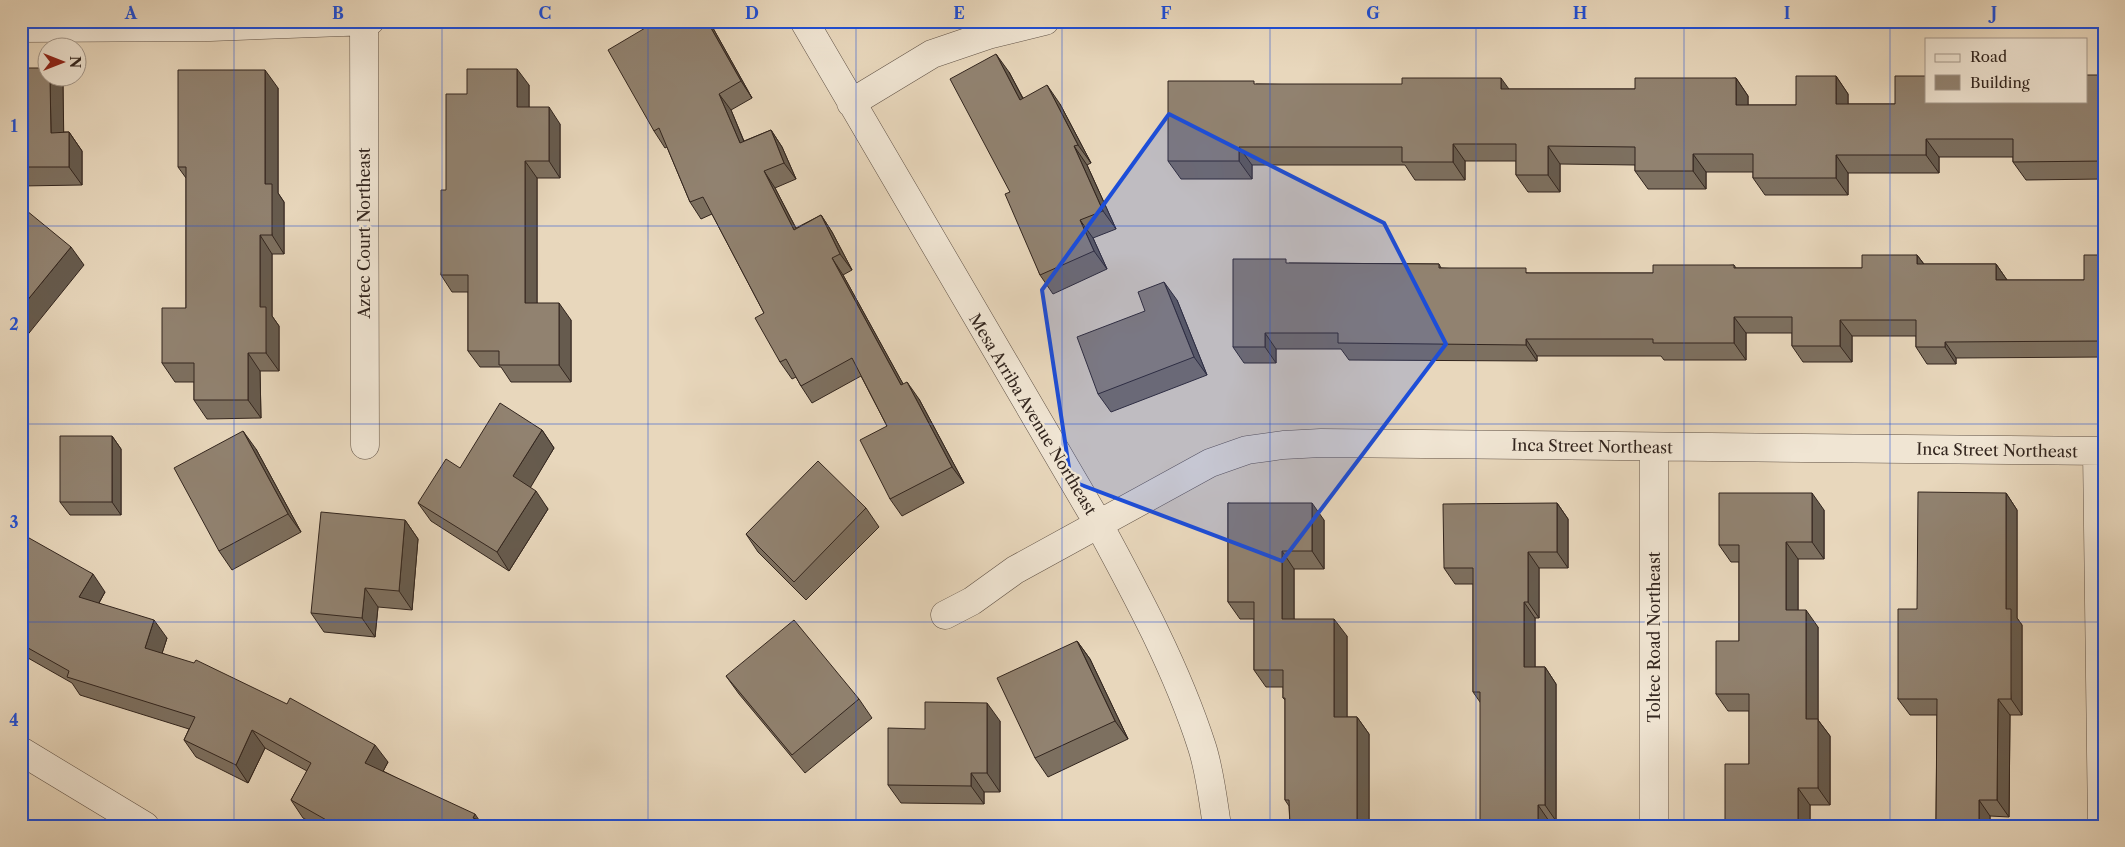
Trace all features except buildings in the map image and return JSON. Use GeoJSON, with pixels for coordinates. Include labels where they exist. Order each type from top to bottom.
{"type":"FeatureCollection","features":[{"type":"Feature","properties":{"kind":"street","name":"Aztec Court Northeast"},"geometry":{"type":"LineString","coordinates":[[364,21],[365,445]]}},
{"type":"Feature","properties":{"kind":"street"},"geometry":{"type":"LineString","coordinates":[[21,28],[370,21]]}},
{"type":"Feature","properties":{"kind":"street","name":"Mesa Arriba Avenue Northeast"},"geometry":{"type":"LineString","coordinates":[[804,21],[1098,523],[1130,583],[1177,682],[1202,749],[1217,826]]}},
{"type":"Feature","properties":{"kind":"street"},"geometry":{"type":"LineString","coordinates":[[851,103],[932,54],[988,35],[1045,21]]}},
{"type":"Feature","properties":{"kind":"street","name":"Inca Street Northeast"},"geometry":{"type":"LineString","coordinates":[[944,615],[972,601],[1015,570],[1098,523],[1210,463],[1247,450],[1283,445],[1321,443],[2100,451]]}},
{"type":"Feature","properties":{"kind":"street","name":"Toltec Road Northeast"},"geometry":{"type":"LineString","coordinates":[[1654,447],[1654,826]]}},
{"type":"Feature","properties":{"kind":"street"},"geometry":{"type":"LineString","coordinates":[[2100,451],[2102,826]]}},
{"type":"Feature","properties":{"kind":"street"},"geometry":{"type":"LineString","coordinates":[[21,751],[145,826]]}},
{"type":"Feature","properties":{"kind":"highlighted area"},"geometry":{"type":"Polygon","coordinates":[[[1169,114],[1384,223],[1446,344],[1282,561],[1071,481],[1042,290],[1169,114]]]}}]}
